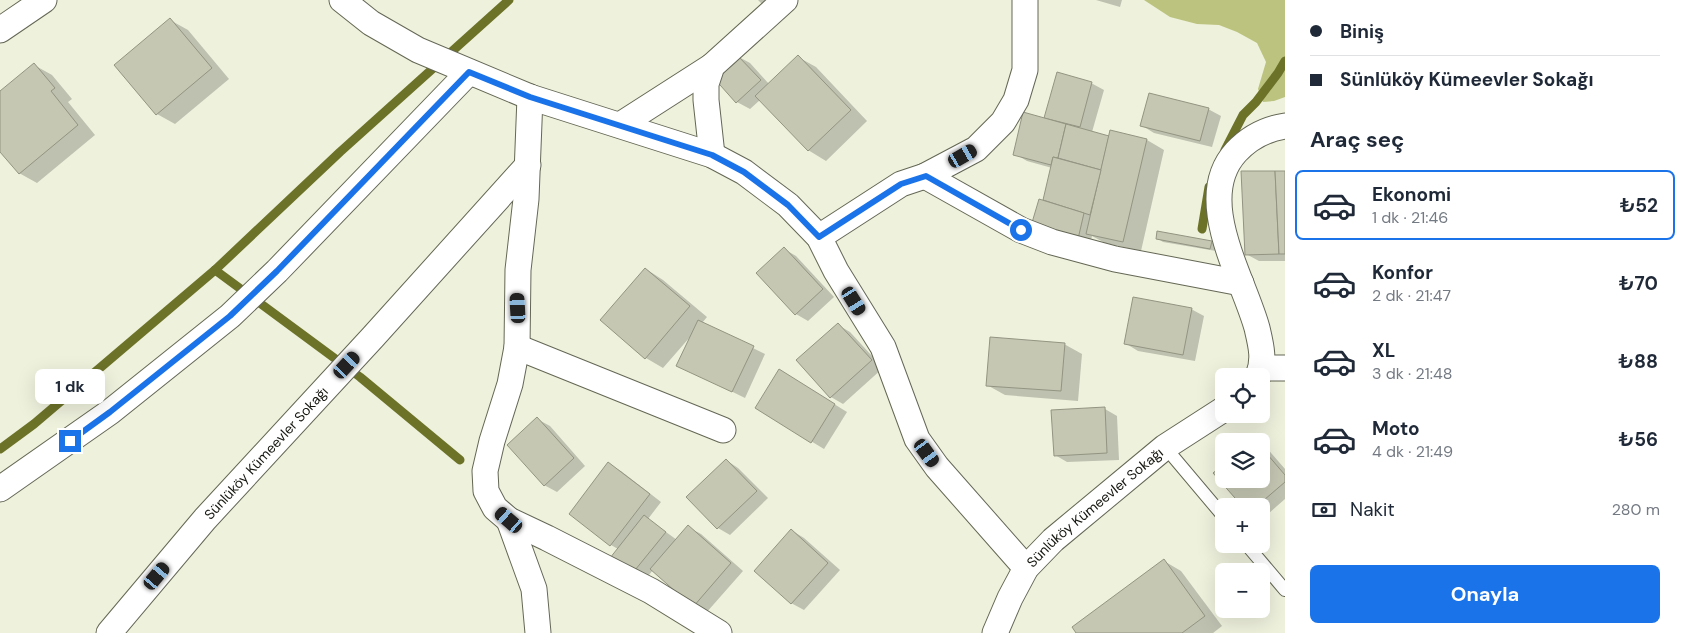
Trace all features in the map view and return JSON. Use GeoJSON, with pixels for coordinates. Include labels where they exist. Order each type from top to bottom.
{"type":"FeatureCollection","features":[{"type":"Feature","properties":{"kind":"street"},"geometry":{"type":"LineString","coordinates":[[0,30],[44,0]]}},
{"type":"Feature","properties":{"kind":"street"},"geometry":{"type":"LineString","coordinates":[[342,0],[371,24],[418,50],[530,97],[712,155],[744,172],[788,205],[819,237],[836,271],[883,347],[917,439],[937,467],[1026,568]]}},
{"type":"Feature","properties":{"kind":"street"},"geometry":{"type":"LineString","coordinates":[[620,125],[712,66],[784,0]]}},
{"type":"Feature","properties":{"kind":"street"},"geometry":{"type":"LineString","coordinates":[[819,237],[901,184],[926,176],[976,149],[1003,122],[1016,100],[1025,70],[1025,0]]}},
{"type":"Feature","properties":{"kind":"street"},"geometry":{"type":"LineString","coordinates":[[712,66],[706,84],[712,155]]}},
{"type":"Feature","properties":{"kind":"street"},"geometry":{"type":"LineString","coordinates":[[0,489],[110,412],[230,316],[277,271],[469,72]]}},
{"type":"Feature","properties":{"kind":"street"},"geometry":{"type":"LineString","coordinates":[[530,97],[526,199],[518,270],[517,347],[510,384],[492,441],[485,471],[486,492],[495,508],[509,520],[651,591],[719,633]]}},
{"type":"Feature","properties":{"kind":"street"},"geometry":{"type":"LineString","coordinates":[[1267,368],[1252,312],[1223,231],[1218,203],[1220,180],[1229,159],[1242,144],[1260,133],[1285,126]]}},
{"type":"Feature","properties":{"kind":"street","name":"Sünlüköy Kümeevler Sokağı"},"geometry":{"type":"LineString","coordinates":[[109,633],[205,519],[528,165]]}},
{"type":"Feature","properties":{"kind":"street"},"geometry":{"type":"LineString","coordinates":[[926,176],[1021,230],[1052,242],[1115,259],[1242,283]]}},
{"type":"Feature","properties":{"kind":"street"},"geometry":{"type":"LineString","coordinates":[[517,347],[723,430]]}},
{"type":"Feature","properties":{"kind":"street","name":"Sünlüköy Kümeevler Sokağı"},"geometry":{"type":"LineString","coordinates":[[995,633],[1010,598],[1026,568],[1053,540],[1165,447],[1215,414]]}},
{"type":"Feature","properties":{"kind":"street"},"geometry":{"type":"LineString","coordinates":[[509,520],[534,589],[538,633]]}},
{"type":"Feature","properties":{"kind":"lane"},"geometry":{"type":"LineString","coordinates":[[1165,447],[1215,506]]}},
{"type":"Feature","properties":{"kind":"lane"},"geometry":{"type":"LineString","coordinates":[[1254,553],[1285,590]]}},
{"type":"Feature","properties":{"kind":"green space"},"geometry":{"type":"Polygon","coordinates":[[[1144,0],[1285,0],[1285,97],[1263,102],[1258,89],[1266,62],[1257,43],[1219,25],[1197,24],[1170,17],[1144,0]]]}},
{"type":"Feature","properties":{"kind":"building"},"geometry":{"type":"Polygon","coordinates":[[[170,18],[212,68],[156,115],[114,65],[170,18]]]}},
{"type":"Feature","properties":{"kind":"building"},"geometry":{"type":"Polygon","coordinates":[[[737,55],[761,80],[736,103],[713,77],[737,55]]]}},
{"type":"Feature","properties":{"kind":"building"},"geometry":{"type":"Polygon","coordinates":[[[798,55],[851,110],[808,151],[755,96],[798,55]]]}},
{"type":"Feature","properties":{"kind":"building"},"geometry":{"type":"Polygon","coordinates":[[[34,63],[55,88],[51,91],[78,125],[19,174],[0,152],[0,91],[34,63]]]}},
{"type":"Feature","properties":{"kind":"building"},"geometry":{"type":"Polygon","coordinates":[[[1057,72],[1092,82],[1080,127],[1044,118],[1057,72]]]}},
{"type":"Feature","properties":{"kind":"building"},"geometry":{"type":"Polygon","coordinates":[[[1149,93],[1209,108],[1200,141],[1140,126],[1149,93]]]}},
{"type":"Feature","properties":{"kind":"building"},"geometry":{"type":"Polygon","coordinates":[[[1023,112],[1066,124],[1058,158],[1053,157],[1051,165],[1013,155],[1023,112]]]}},
{"type":"Feature","properties":{"kind":"building"},"geometry":{"type":"Polygon","coordinates":[[[1066,124],[1109,136],[1101,170],[1058,158],[1066,124]]]}},
{"type":"Feature","properties":{"kind":"building"},"geometry":{"type":"Polygon","coordinates":[[[1110,130],[1147,139],[1123,242],[1086,234],[1110,130]]]}},
{"type":"Feature","properties":{"kind":"building"},"geometry":{"type":"Polygon","coordinates":[[[1053,157],[1101,170],[1090,215],[1043,200],[1053,157]]]}},
{"type":"Feature","properties":{"kind":"building"},"geometry":{"type":"Polygon","coordinates":[[[1241,171],[1275,171],[1279,254],[1245,255],[1241,171]]]}},
{"type":"Feature","properties":{"kind":"building"},"geometry":{"type":"Polygon","coordinates":[[[1275,171],[1285,171],[1285,254],[1279,254],[1275,171]]]}},
{"type":"Feature","properties":{"kind":"building"},"geometry":{"type":"Polygon","coordinates":[[[1039,199],[1084,213],[1078,239],[1031,226],[1039,199]]]}},
{"type":"Feature","properties":{"kind":"building"},"geometry":{"type":"Polygon","coordinates":[[[1157,231],[1212,241],[1210,249],[1156,239],[1157,231]]]}},
{"type":"Feature","properties":{"kind":"building"},"geometry":{"type":"Polygon","coordinates":[[[784,247],[823,289],[795,315],[756,273],[784,247]]]}},
{"type":"Feature","properties":{"kind":"building"},"geometry":{"type":"Polygon","coordinates":[[[645,268],[690,306],[645,359],[600,320],[645,268]]]}},
{"type":"Feature","properties":{"kind":"building"},"geometry":{"type":"Polygon","coordinates":[[[1133,297],[1192,308],[1183,355],[1124,344],[1133,297]]]}},
{"type":"Feature","properties":{"kind":"building"},"geometry":{"type":"Polygon","coordinates":[[[698,320],[754,346],[732,392],[676,366],[698,320]]]}},
{"type":"Feature","properties":{"kind":"building"},"geometry":{"type":"Polygon","coordinates":[[[838,323],[872,360],[830,398],[796,360],[838,323]]]}},
{"type":"Feature","properties":{"kind":"building"},"geometry":{"type":"Polygon","coordinates":[[[990,337],[1065,343],[1061,391],[986,386],[990,337]]]}},
{"type":"Feature","properties":{"kind":"building"},"geometry":{"type":"Polygon","coordinates":[[[779,369],[835,404],[811,443],[755,408],[779,369]]]}},
{"type":"Feature","properties":{"kind":"building"},"geometry":{"type":"Polygon","coordinates":[[[1105,407],[1107,453],[1054,456],[1051,410],[1105,407]]]}},
{"type":"Feature","properties":{"kind":"building"},"geometry":{"type":"Polygon","coordinates":[[[537,417],[574,458],[544,486],[507,445],[537,417]]]}},
{"type":"Feature","properties":{"kind":"building"},"geometry":{"type":"Polygon","coordinates":[[[1270,458],[1285,475],[1285,482],[1266,498],[1235,498],[1226,488],[1270,488],[1270,458]]]}},
{"type":"Feature","properties":{"kind":"building"},"geometry":{"type":"Polygon","coordinates":[[[726,459],[757,491],[717,529],[686,497],[726,459]]]}},
{"type":"Feature","properties":{"kind":"building"},"geometry":{"type":"Polygon","coordinates":[[[608,462],[650,494],[610,546],[569,514],[608,462]]]}},
{"type":"Feature","properties":{"kind":"building"},"geometry":{"type":"Polygon","coordinates":[[[644,515],[666,532],[631,575],[610,558],[644,515]]]}},
{"type":"Feature","properties":{"kind":"building"},"geometry":{"type":"Polygon","coordinates":[[[688,525],[731,563],[693,607],[650,569],[688,525]]]}},
{"type":"Feature","properties":{"kind":"building"},"geometry":{"type":"Polygon","coordinates":[[[791,529],[828,563],[791,604],[754,571],[791,529]]]}},
{"type":"Feature","properties":{"kind":"building"},"geometry":{"type":"Polygon","coordinates":[[[1164,559],[1205,616],[1182,633],[1076,633],[1072,627],[1164,559]]]}},
{"type":"Feature","properties":{"kind":"waterway"},"geometry":{"type":"LineString","coordinates":[[0,449],[34,424],[215,270],[340,152],[509,0]]}},
{"type":"Feature","properties":{"kind":"waterway"},"geometry":{"type":"LineString","coordinates":[[1225,150],[1243,115],[1256,102],[1285,61]]}},
{"type":"Feature","properties":{"kind":"waterway"},"geometry":{"type":"LineString","coordinates":[[1202,229],[1209,187]]}},
{"type":"Feature","properties":{"kind":"waterway"},"geometry":{"type":"LineString","coordinates":[[215,270],[360,377],[460,460]]}},
{"type":"Feature","properties":{"kind":"route"},"geometry":{"type":"LineString","coordinates":[[70,441],[110,412],[230,316],[277,271],[469,72],[530,97],[712,155],[744,172],[788,205],[819,237],[901,184],[926,176],[1021,230]]}}]}
